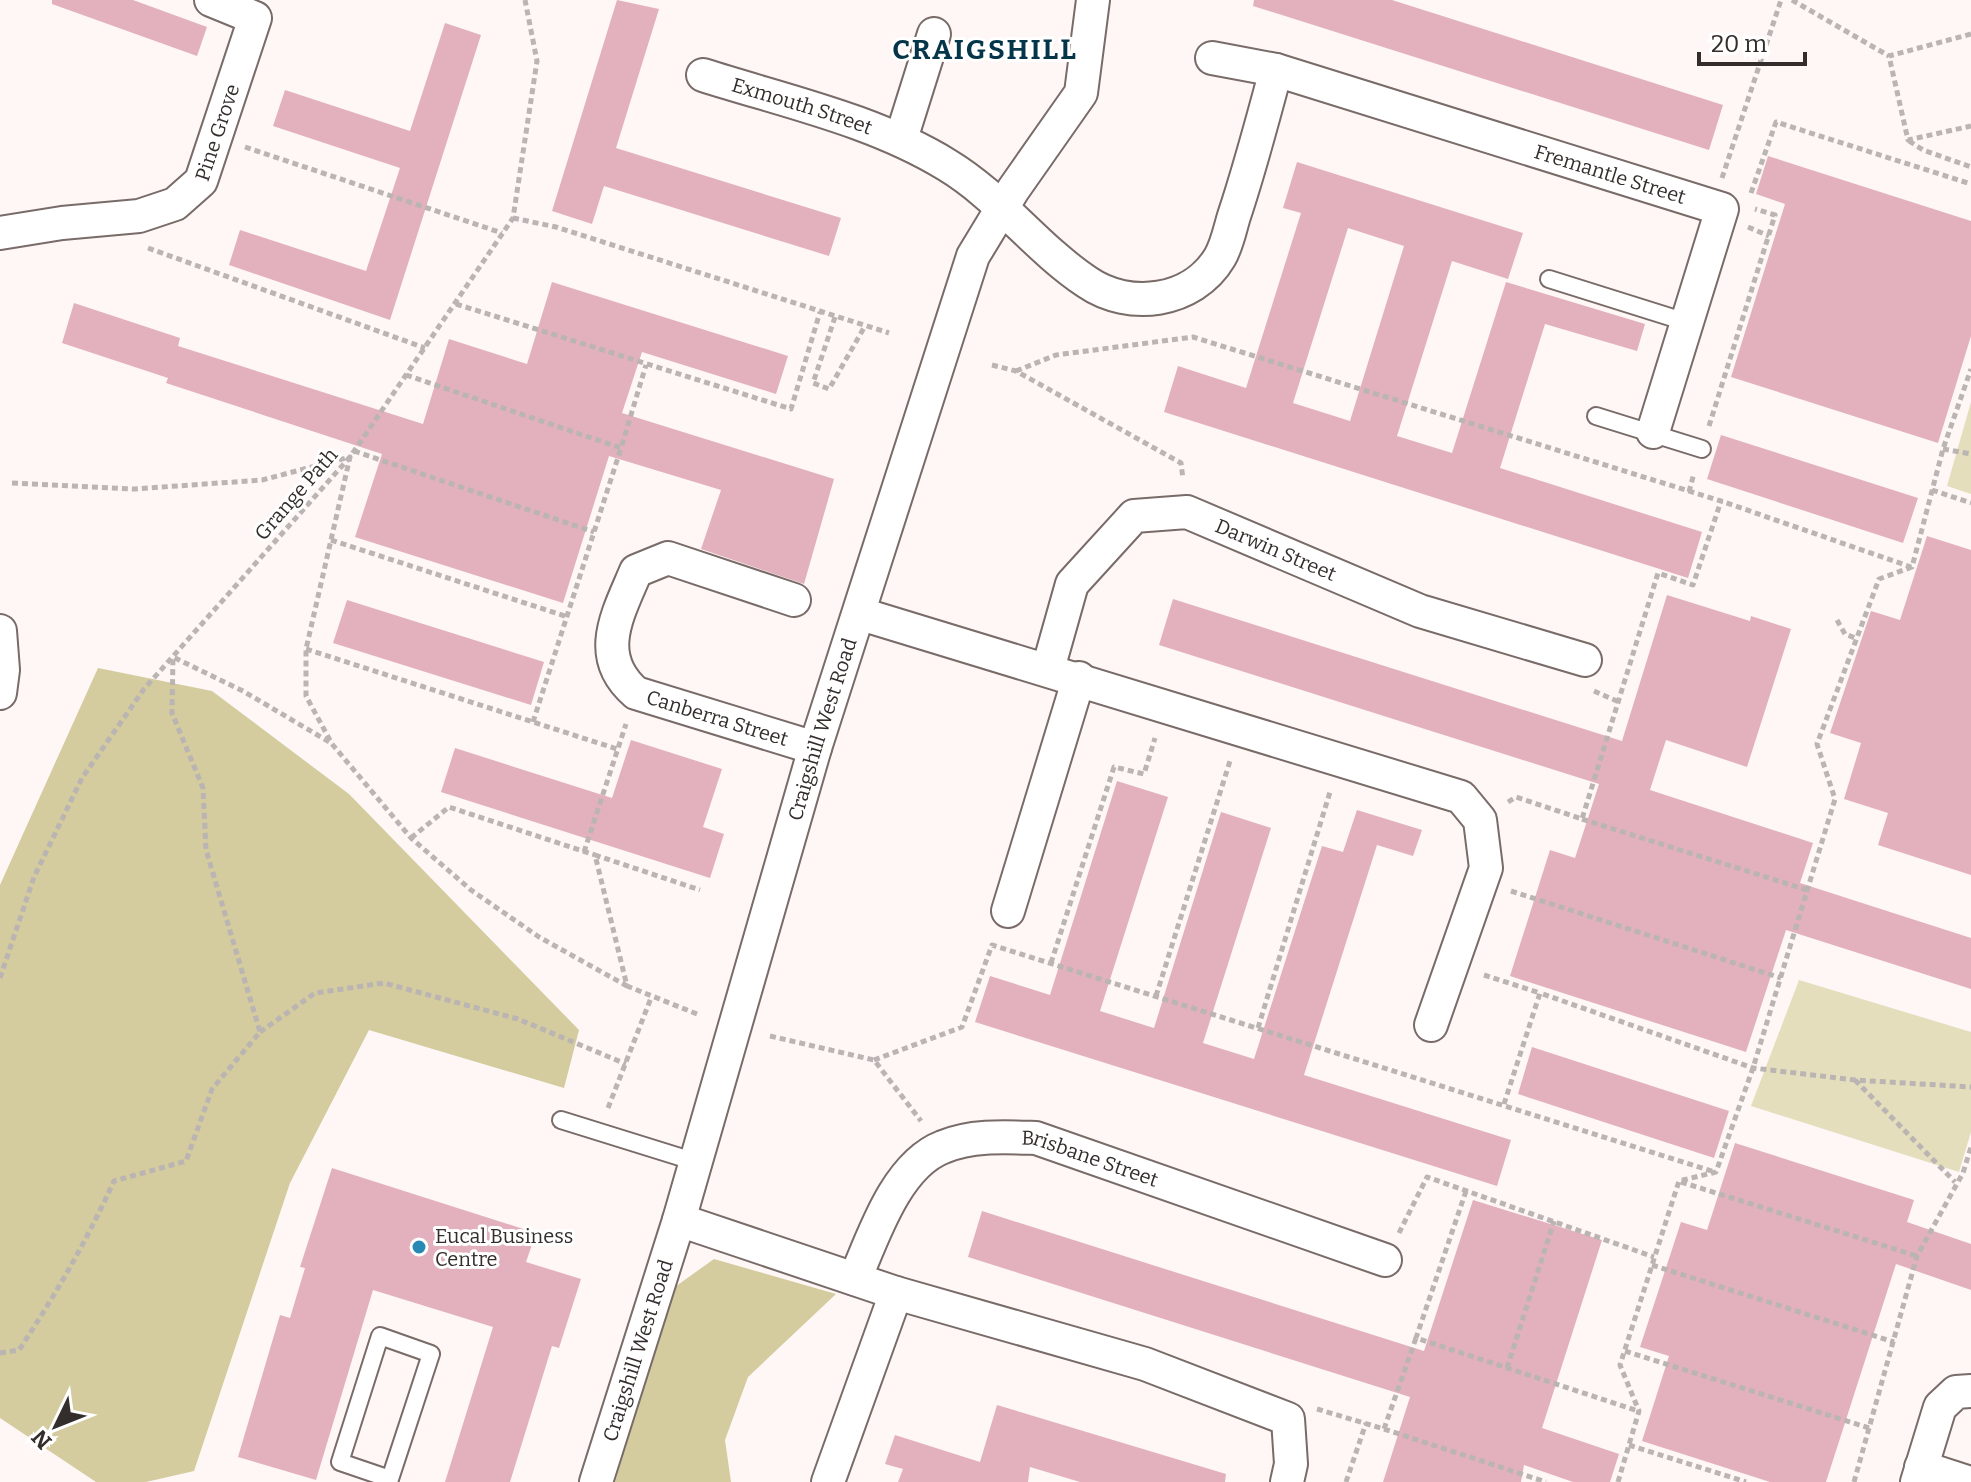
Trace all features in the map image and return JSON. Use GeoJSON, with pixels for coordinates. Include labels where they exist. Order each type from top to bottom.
{"type":"FeatureCollection","features":[{"type":"Feature","properties":{"kind":"street","name":"Pine Grove"},"geometry":{"type":"LineString","coordinates":[[0,233],[139,216],[175,204],[201,181],[255,18],[211,0]]}},
{"type":"Feature","properties":{"kind":"street","name":"Craigshill West Road"},"geometry":{"type":"LineString","coordinates":[[596,1482],[679,1220],[815,748],[861,614],[973,256],[1081,93],[1093,0]]}},
{"type":"Feature","properties":{"kind":"street"},"geometry":{"type":"LineString","coordinates":[[901,139],[934,34]]}},
{"type":"Feature","properties":{"kind":"street","name":"Fremantle Street"},"geometry":{"type":"LineString","coordinates":[[1212,58],[1276,70],[1722,209],[1653,432]]}},
{"type":"Feature","properties":{"kind":"street"},"geometry":{"type":"LineString","coordinates":[[1003,207],[1088,283],[1119,297],[1150,301],[1191,287],[1220,257],[1246,179],[1276,70]]}},
{"type":"Feature","properties":{"kind":"street","name":"Exmouth Street"},"geometry":{"type":"LineString","coordinates":[[703,75],[901,139],[949,166],[1003,207]]}},
{"type":"Feature","properties":{"kind":"street","name":"Darwin Street"},"geometry":{"type":"LineString","coordinates":[[1048,669],[1072,584],[1134,516],[1187,512],[1420,611],[1585,660]]}},
{"type":"Feature","properties":{"kind":"street","name":"Canberra Street"},"geometry":{"type":"LineString","coordinates":[[794,600],[668,558],[636,571],[610,634],[620,679],[636,693],[815,748]]}},
{"type":"Feature","properties":{"kind":"street"},"geometry":{"type":"LineString","coordinates":[[861,614],[1461,797],[1480,820],[1486,868],[1431,1025]]}},
{"type":"Feature","properties":{"kind":"street"},"geometry":{"type":"LineString","coordinates":[[0,631],[3,670],[0,693]]}},
{"type":"Feature","properties":{"kind":"street"},"geometry":{"type":"LineString","coordinates":[[1008,911],[1079,678]]}},
{"type":"Feature","properties":{"kind":"street","name":"Brisbane Street"},"geometry":{"type":"LineString","coordinates":[[855,1279],[887,1205],[911,1171],[941,1147],[989,1137],[1036,1138],[1385,1260]]}},
{"type":"Feature","properties":{"kind":"street"},"geometry":{"type":"LineString","coordinates":[[679,1220],[896,1293],[1145,1364],[1288,1419],[1291,1464],[1287,1482]]}},
{"type":"Feature","properties":{"kind":"street"},"geometry":{"type":"LineString","coordinates":[[828,1482],[896,1293]]}},
{"type":"Feature","properties":{"kind":"street"},"geometry":{"type":"LineString","coordinates":[[1967,1482],[1919,1475],[1940,1407],[1956,1392],[1971,1391]]}},
{"type":"Feature","properties":{"kind":"lane"},"geometry":{"type":"LineString","coordinates":[[1549,279],[1686,322]]}},
{"type":"Feature","properties":{"kind":"lane"},"geometry":{"type":"LineString","coordinates":[[1596,416],[1702,449]]}},
{"type":"Feature","properties":{"kind":"lane"},"geometry":{"type":"LineString","coordinates":[[561,1120],[696,1162]]}},
{"type":"Feature","properties":{"kind":"lane"},"geometry":{"type":"LineString","coordinates":[[380,1336],[431,1354],[390,1480],[340,1462],[380,1336]]}},
{"type":"Feature","properties":{"kind":"path","name":"Grange Path"},"geometry":{"type":"LineString","coordinates":[[0,978],[34,877],[82,778],[144,689],[352,454],[513,218],[537,61],[525,0]]}},
{"type":"Feature","properties":{"kind":"path"},"geometry":{"type":"LineString","coordinates":[[1713,205],[1781,0]]}},
{"type":"Feature","properties":{"kind":"path"},"geometry":{"type":"LineString","coordinates":[[1792,0],[1889,56],[1971,34]]}},
{"type":"Feature","properties":{"kind":"path"},"geometry":{"type":"LineString","coordinates":[[1889,56],[1908,140],[1923,150],[1971,167]]}},
{"type":"Feature","properties":{"kind":"path"},"geometry":{"type":"LineString","coordinates":[[1689,492],[1775,215],[1747,206],[1776,122],[1971,184]]}},
{"type":"Feature","properties":{"kind":"path"},"geometry":{"type":"LineString","coordinates":[[1908,140],[1971,126]]}},
{"type":"Feature","properties":{"kind":"path"},"geometry":{"type":"LineString","coordinates":[[216,137],[502,233]]}},
{"type":"Feature","properties":{"kind":"path"},"geometry":{"type":"LineString","coordinates":[[513,218],[556,227],[889,333]]}},
{"type":"Feature","properties":{"kind":"path"},"geometry":{"type":"LineString","coordinates":[[1755,228],[1769,236]]}},
{"type":"Feature","properties":{"kind":"path"},"geometry":{"type":"LineString","coordinates":[[133,242],[425,348]]}},
{"type":"Feature","properties":{"kind":"path"},"geometry":{"type":"LineString","coordinates":[[456,304],[791,409],[820,312]]}},
{"type":"Feature","properties":{"kind":"path"},"geometry":{"type":"LineString","coordinates":[[835,317],[813,383],[829,389],[865,326]]}},
{"type":"Feature","properties":{"kind":"path"},"geometry":{"type":"LineString","coordinates":[[1016,371],[1056,355],[1193,337],[1721,501],[1912,567]]}},
{"type":"Feature","properties":{"kind":"path"},"geometry":{"type":"LineString","coordinates":[[533,722],[646,365]]}},
{"type":"Feature","properties":{"kind":"path"},"geometry":{"type":"LineString","coordinates":[[992,365],[1016,371],[1181,463],[1187,512]]}},
{"type":"Feature","properties":{"kind":"path"},"geometry":{"type":"LineString","coordinates":[[1912,567],[1943,449],[1971,369]]}},
{"type":"Feature","properties":{"kind":"path"},"geometry":{"type":"LineString","coordinates":[[406,375],[621,448]]}},
{"type":"Feature","properties":{"kind":"path"},"geometry":{"type":"LineString","coordinates":[[1943,449],[1971,454]]}},
{"type":"Feature","properties":{"kind":"path"},"geometry":{"type":"LineString","coordinates":[[12,483],[134,489],[262,480],[352,454],[594,532]]}},
{"type":"Feature","properties":{"kind":"path"},"geometry":{"type":"LineString","coordinates":[[352,454],[306,649],[306,696],[332,744],[411,838],[471,890],[539,937],[627,986],[697,1014]]}},
{"type":"Feature","properties":{"kind":"path"},"geometry":{"type":"LineString","coordinates":[[1932,490],[1971,503]]}},
{"type":"Feature","properties":{"kind":"path"},"geometry":{"type":"LineString","coordinates":[[1582,819],[1658,573],[1693,585],[1721,501]]}},
{"type":"Feature","properties":{"kind":"path"},"geometry":{"type":"LineString","coordinates":[[331,540],[568,617]]}},
{"type":"Feature","properties":{"kind":"path"},"geometry":{"type":"LineString","coordinates":[[1716,1172],[1753,1068],[1835,799],[1817,744],[1879,579],[1912,567]]}},
{"type":"Feature","properties":{"kind":"path"},"geometry":{"type":"LineString","coordinates":[[1837,620],[1845,634],[1855,638]]}},
{"type":"Feature","properties":{"kind":"path"},"geometry":{"type":"LineString","coordinates":[[306,649],[617,749]]}},
{"type":"Feature","properties":{"kind":"path"},"geometry":{"type":"LineString","coordinates":[[260,1032],[206,850],[203,788],[172,713],[173,657],[243,691],[332,744]]}},
{"type":"Feature","properties":{"kind":"path"},"geometry":{"type":"LineString","coordinates":[[584,852],[636,693]]}},
{"type":"Feature","properties":{"kind":"path"},"geometry":{"type":"LineString","coordinates":[[1051,963],[1114,767],[1144,774],[1165,705]]}},
{"type":"Feature","properties":{"kind":"path"},"geometry":{"type":"LineString","coordinates":[[1156,996],[1241,728]]}},
{"type":"Feature","properties":{"kind":"path"},"geometry":{"type":"LineString","coordinates":[[1258,1028],[1341,759]]}},
{"type":"Feature","properties":{"kind":"path"},"geometry":{"type":"LineString","coordinates":[[1480,820],[1516,797],[1807,890]]}},
{"type":"Feature","properties":{"kind":"path"},"geometry":{"type":"LineString","coordinates":[[411,838],[449,807],[700,890]]}},
{"type":"Feature","properties":{"kind":"path"},"geometry":{"type":"LineString","coordinates":[[595,855],[627,986]]}},
{"type":"Feature","properties":{"kind":"path"},"geometry":{"type":"LineString","coordinates":[[1481,881],[1781,978]]}},
{"type":"Feature","properties":{"kind":"path"},"geometry":{"type":"LineString","coordinates":[[770,1036],[874,1060],[962,1027],[992,945],[1716,1172]]}},
{"type":"Feature","properties":{"kind":"path"},"geometry":{"type":"LineString","coordinates":[[1452,964],[1753,1068],[1855,1080],[1971,1087]]}},
{"type":"Feature","properties":{"kind":"path"},"geometry":{"type":"LineString","coordinates":[[0,1353],[19,1350],[36,1325],[90,1233],[114,1181],[186,1161],[212,1089],[260,1032],[315,993],[384,983],[518,1019],[626,1064]]}},
{"type":"Feature","properties":{"kind":"path"},"geometry":{"type":"LineString","coordinates":[[1504,1104],[1540,993]]}},
{"type":"Feature","properties":{"kind":"path"},"geometry":{"type":"LineString","coordinates":[[599,1132],[651,998]]}},
{"type":"Feature","properties":{"kind":"path"},"geometry":{"type":"LineString","coordinates":[[874,1060],[941,1147]]}},
{"type":"Feature","properties":{"kind":"path"},"geometry":{"type":"LineString","coordinates":[[1855,1080],[1955,1182]]}},
{"type":"Feature","properties":{"kind":"path"},"geometry":{"type":"LineString","coordinates":[[1854,1482],[1917,1256],[1955,1182],[1963,1173],[1971,1147]]}},
{"type":"Feature","properties":{"kind":"path"},"geometry":{"type":"LineString","coordinates":[[1679,1181],[1716,1172]]}},
{"type":"Feature","properties":{"kind":"path"},"geometry":{"type":"LineString","coordinates":[[1385,1260],[1427,1177],[1654,1257]]}},
{"type":"Feature","properties":{"kind":"path"},"geometry":{"type":"LineString","coordinates":[[1679,1181],[1917,1256]]}},
{"type":"Feature","properties":{"kind":"path"},"geometry":{"type":"LineString","coordinates":[[1618,1482],[1639,1411],[1620,1365],[1679,1181]]}},
{"type":"Feature","properties":{"kind":"path"},"geometry":{"type":"LineString","coordinates":[[1384,1429],[1466,1191]]}},
{"type":"Feature","properties":{"kind":"path"},"geometry":{"type":"LineString","coordinates":[[1507,1368],[1554,1221]]}},
{"type":"Feature","properties":{"kind":"path"},"geometry":{"type":"LineString","coordinates":[[1652,1265],[1894,1342]]}},
{"type":"Feature","properties":{"kind":"path"},"geometry":{"type":"LineString","coordinates":[[1416,1338],[1639,1411]]}},
{"type":"Feature","properties":{"kind":"path"},"geometry":{"type":"LineString","coordinates":[[1625,1351],[1869,1428]]}},
{"type":"Feature","properties":{"kind":"path"},"geometry":{"type":"LineString","coordinates":[[1288,1419],[1321,1408],[1546,1482]]}},
{"type":"Feature","properties":{"kind":"path"},"geometry":{"type":"LineString","coordinates":[[1346,1482],[1366,1423]]}},
{"type":"Feature","properties":{"kind":"path"},"geometry":{"type":"LineString","coordinates":[[1629,1445],[1746,1482]]}},
{"type":"Feature","properties":{"kind":"shaded area"},"geometry":{"type":"Polygon","coordinates":[[[1971,402],[1971,494],[1947,486],[1971,402]]]}},
{"type":"Feature","properties":{"kind":"shaded area"},"geometry":{"type":"Polygon","coordinates":[[[98,668],[212,691],[349,794],[579,1030],[564,1088],[369,1030],[290,1183],[194,1471],[146,1482],[96,1482],[0,1418],[0,885],[98,668]]]}},
{"type":"Feature","properties":{"kind":"shaded area"},"geometry":{"type":"Polygon","coordinates":[[[1799,980],[1971,1032],[1971,1132],[1959,1172],[1751,1106],[1799,980]]]}},
{"type":"Feature","properties":{"kind":"shaded area"},"geometry":{"type":"Polygon","coordinates":[[[714,1259],[836,1294],[748,1377],[725,1440],[731,1482],[615,1482],[672,1289],[714,1259]]]}},
{"type":"Feature","properties":{"kind":"building"},"geometry":{"type":"Polygon","coordinates":[[[52,0],[133,0],[207,27],[197,56],[52,4],[52,0]]]}},
{"type":"Feature","properties":{"kind":"building"},"geometry":{"type":"Polygon","coordinates":[[[617,0],[659,9],[616,148],[841,218],[829,256],[604,186],[592,224],[552,211],[617,0]]]}},
{"type":"Feature","properties":{"kind":"building"},"geometry":{"type":"Polygon","coordinates":[[[1254,0],[1392,0],[1723,105],[1709,150],[1253,6],[1254,0]]]}},
{"type":"Feature","properties":{"kind":"building"},"geometry":{"type":"Polygon","coordinates":[[[445,23],[481,35],[390,320],[229,265],[240,230],[366,271],[400,168],[273,126],[285,90],[410,131],[445,23]]]}},
{"type":"Feature","properties":{"kind":"building"},"geometry":{"type":"Polygon","coordinates":[[[1768,156],[1971,221],[1971,336],[1938,443],[1731,377],[1785,204],[1756,194],[1768,156]]]}},
{"type":"Feature","properties":{"kind":"building"},"geometry":{"type":"Polygon","coordinates":[[[1297,162],[1523,233],[1508,279],[1452,261],[1397,436],[1452,453],[1506,282],[1645,324],[1637,351],[1545,324],[1500,468],[1702,532],[1688,578],[1164,412],[1178,366],[1246,388],[1301,213],[1283,208],[1297,162]],[[1348,228],[1293,403],[1350,421],[1404,246],[1348,228]]]}},
{"type":"Feature","properties":{"kind":"building"},"geometry":{"type":"Polygon","coordinates":[[[552,282],[788,356],[776,394],[642,352],[622,413],[834,479],[804,584],[701,549],[721,490],[609,456],[563,603],[355,537],[382,454],[166,383],[168,378],[62,343],[74,303],[180,338],[178,346],[423,424],[449,339],[527,364],[552,282]]]}},
{"type":"Feature","properties":{"kind":"building"},"geometry":{"type":"Polygon","coordinates":[[[1721,435],[1918,498],[1903,543],[1707,479],[1721,435]]]}},
{"type":"Feature","properties":{"kind":"building"},"geometry":{"type":"Polygon","coordinates":[[[1927,536],[1971,550],[1971,875],[1878,845],[1888,813],[1844,799],[1861,743],[1830,733],[1871,611],[1900,620],[1927,536]]]}},
{"type":"Feature","properties":{"kind":"building"},"geometry":{"type":"Polygon","coordinates":[[[1667,595],[1750,621],[1751,616],[1791,629],[1747,767],[1666,740],[1650,790],[1813,843],[1800,883],[1971,938],[1971,989],[1786,930],[1746,1052],[1510,976],[1550,850],[1575,858],[1599,784],[1159,645],[1173,599],[1622,741],[1667,595]]]}},
{"type":"Feature","properties":{"kind":"building"},"geometry":{"type":"Polygon","coordinates":[[[347,600],[544,662],[531,705],[333,643],[347,600]]]}},
{"type":"Feature","properties":{"kind":"building"},"geometry":{"type":"Polygon","coordinates":[[[631,740],[722,769],[703,827],[724,834],[710,878],[441,792],[455,748],[612,798],[631,740]]]}},
{"type":"Feature","properties":{"kind":"building"},"geometry":{"type":"Polygon","coordinates":[[[1117,781],[1168,797],[1100,1011],[1154,1028],[1221,812],[1271,828],[1203,1043],[1254,1059],[1322,846],[1343,852],[1357,810],[1422,830],[1413,856],[1377,845],[1304,1075],[1511,1140],[1497,1186],[975,1022],[990,976],[1050,995],[1117,781]]]}},
{"type":"Feature","properties":{"kind":"building"},"geometry":{"type":"Polygon","coordinates":[[[1532,1047],[1729,1111],[1714,1158],[1518,1094],[1532,1047]]]}},
{"type":"Feature","properties":{"kind":"building"},"geometry":{"type":"Polygon","coordinates":[[[1735,1143],[1914,1200],[1907,1222],[1971,1244],[1971,1290],[1896,1264],[1826,1482],[1770,1482],[1642,1441],[1669,1356],[1640,1347],[1681,1222],[1707,1230],[1735,1143]]]}},
{"type":"Feature","properties":{"kind":"building"},"geometry":{"type":"Polygon","coordinates":[[[332,1168],[536,1233],[526,1262],[581,1279],[559,1348],[552,1346],[510,1482],[445,1482],[493,1327],[373,1290],[316,1480],[238,1457],[280,1315],[290,1318],[305,1268],[300,1267],[332,1168]]]}},
{"type":"Feature","properties":{"kind":"building"},"geometry":{"type":"Polygon","coordinates":[[[1473,1200],[1602,1240],[1542,1428],[1619,1454],[1610,1482],[1573,1482],[1524,1465],[1521,1482],[1383,1482],[1410,1397],[968,1257],[982,1211],[1424,1351],[1473,1200]]]}},
{"type":"Feature","properties":{"kind":"building"},"geometry":{"type":"Polygon","coordinates":[[[997,1405],[1226,1474],[1225,1482],[1080,1482],[1030,1467],[1028,1482],[898,1482],[903,1469],[885,1464],[895,1435],[980,1462],[997,1405]]]}},
{"type":"Feature","properties":{"kind":"place","name":"Eucal Business Centre"},"geometry":{"type":"Point","coordinates":[419,1247]}},
{"type":"Feature","properties":{"kind":"district","name":"CRAIGSHILL"},"geometry":{"type":"Point","coordinates":[985,49]}}]}
